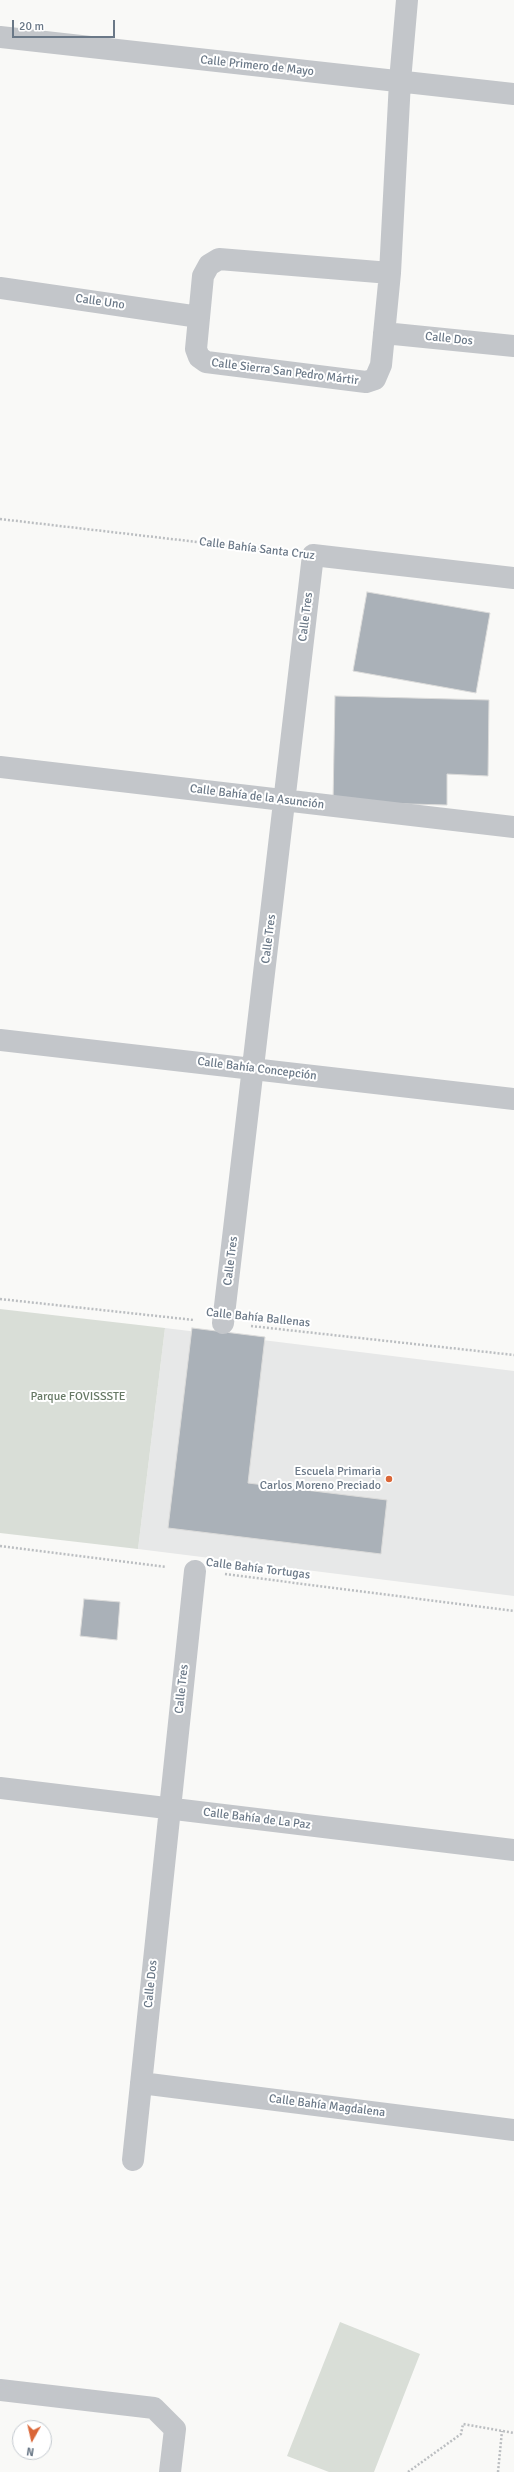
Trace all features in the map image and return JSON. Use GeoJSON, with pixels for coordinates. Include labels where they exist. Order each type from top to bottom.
{"type":"FeatureCollection","features":[{"type":"Feature","properties":{"kind":"street","name":"Calle Sierra San Pedro Mártir"},"geometry":{"type":"LineString","coordinates":[[390,273],[219,259],[209,265],[204,276],[196,350],[199,357],[206,362],[366,382],[375,379],[381,365],[390,273],[400,81],[407,0]]}},
{"type":"Feature","properties":{"kind":"street","name":"Calle Primero de Mayo"},"geometry":{"type":"LineString","coordinates":[[0,37],[514,94]]}},
{"type":"Feature","properties":{"kind":"street","name":"Calle Uno"},"geometry":{"type":"LineString","coordinates":[[0,288],[199,317]]}},
{"type":"Feature","properties":{"kind":"street","name":"Calle Dos"},"geometry":{"type":"LineString","coordinates":[[384,333],[514,346]]}},
{"type":"Feature","properties":{"kind":"street","name":"Calle Bahía Santa Cruz"},"geometry":{"type":"LineString","coordinates":[[314,555],[514,578]]}},
{"type":"Feature","properties":{"kind":"street","name":"Calle Tres"},"geometry":{"type":"LineString","coordinates":[[224,1323],[314,555]]}},
{"type":"Feature","properties":{"kind":"street","name":"Calle Bahía de la Asunción"},"geometry":{"type":"LineString","coordinates":[[0,767],[514,827]]}},
{"type":"Feature","properties":{"kind":"street","name":"Calle Bahía Concepción"},"geometry":{"type":"LineString","coordinates":[[0,1040],[514,1099]]}},
{"type":"Feature","properties":{"kind":"street","name":"Calle Tres"},"geometry":{"type":"LineString","coordinates":[[168,1808],[194,1571]]}},
{"type":"Feature","properties":{"kind":"street","name":"Calle Bahía de La Paz"},"geometry":{"type":"LineString","coordinates":[[0,1788],[514,1850]]}},
{"type":"Feature","properties":{"kind":"street","name":"Calle Dos"},"geometry":{"type":"LineString","coordinates":[[133,2160],[168,1808]]}},
{"type":"Feature","properties":{"kind":"street","name":"Calle Bahía Magdalena"},"geometry":{"type":"LineString","coordinates":[[140,2083],[514,2130]]}},
{"type":"Feature","properties":{"kind":"street"},"geometry":{"type":"LineString","coordinates":[[0,2390],[154,2408],[175,2429],[170,2472]]}},
{"type":"Feature","properties":{"kind":"path","name":"Calle Bahía Santa Cruz"},"geometry":{"type":"LineString","coordinates":[[0,519],[314,555]]}},
{"type":"Feature","properties":{"kind":"path","name":"Calle Bahía Ballenas"},"geometry":{"type":"LineString","coordinates":[[0,1299],[514,1355]]}},
{"type":"Feature","properties":{"kind":"path","name":"Calle Bahía Tortugas"},"geometry":{"type":"LineString","coordinates":[[0,1546],[514,1611]]}},
{"type":"Feature","properties":{"kind":"path"},"geometry":{"type":"LineString","coordinates":[[408,2472],[462,2434],[463,2424],[514,2433]]}},
{"type":"Feature","properties":{"kind":"path"},"geometry":{"type":"LineString","coordinates":[[498,2472],[502,2431]]}},
{"type":"Feature","properties":{"kind":"shaded area"},"geometry":{"type":"Polygon","coordinates":[[[165,1328],[514,1371],[514,1596],[138,1549],[165,1328]]]}},
{"type":"Feature","properties":{"kind":"green space","name":"Parque FOVISSSTE"},"geometry":{"type":"Polygon","coordinates":[[[0,1309],[165,1328],[138,1549],[0,1533],[0,1309]]]}},
{"type":"Feature","properties":{"kind":"green space"},"geometry":{"type":"Polygon","coordinates":[[[340,2322],[420,2354],[374,2472],[329,2472],[287,2456],[340,2322]]]}},
{"type":"Feature","properties":{"kind":"building"},"geometry":{"type":"Polygon","coordinates":[[[367,592],[490,613],[476,693],[353,671],[367,592]]]}},
{"type":"Feature","properties":{"kind":"building"},"geometry":{"type":"Polygon","coordinates":[[[335,696],[489,700],[488,776],[447,774],[447,805],[333,802],[335,696]]]}},
{"type":"Feature","properties":{"kind":"building"},"geometry":{"type":"Polygon","coordinates":[[[192,1328],[265,1337],[248,1483],[387,1500],[381,1554],[168,1528],[192,1328]]]}},
{"type":"Feature","properties":{"kind":"building"},"geometry":{"type":"Polygon","coordinates":[[[84,1599],[120,1602],[117,1640],[80,1636],[84,1599]]]}},
{"type":"Feature","properties":{"kind":"place","name":"Escuela Primaria Carlos Moreno Preciado"},"geometry":{"type":"Point","coordinates":[389,1479]}}]}
